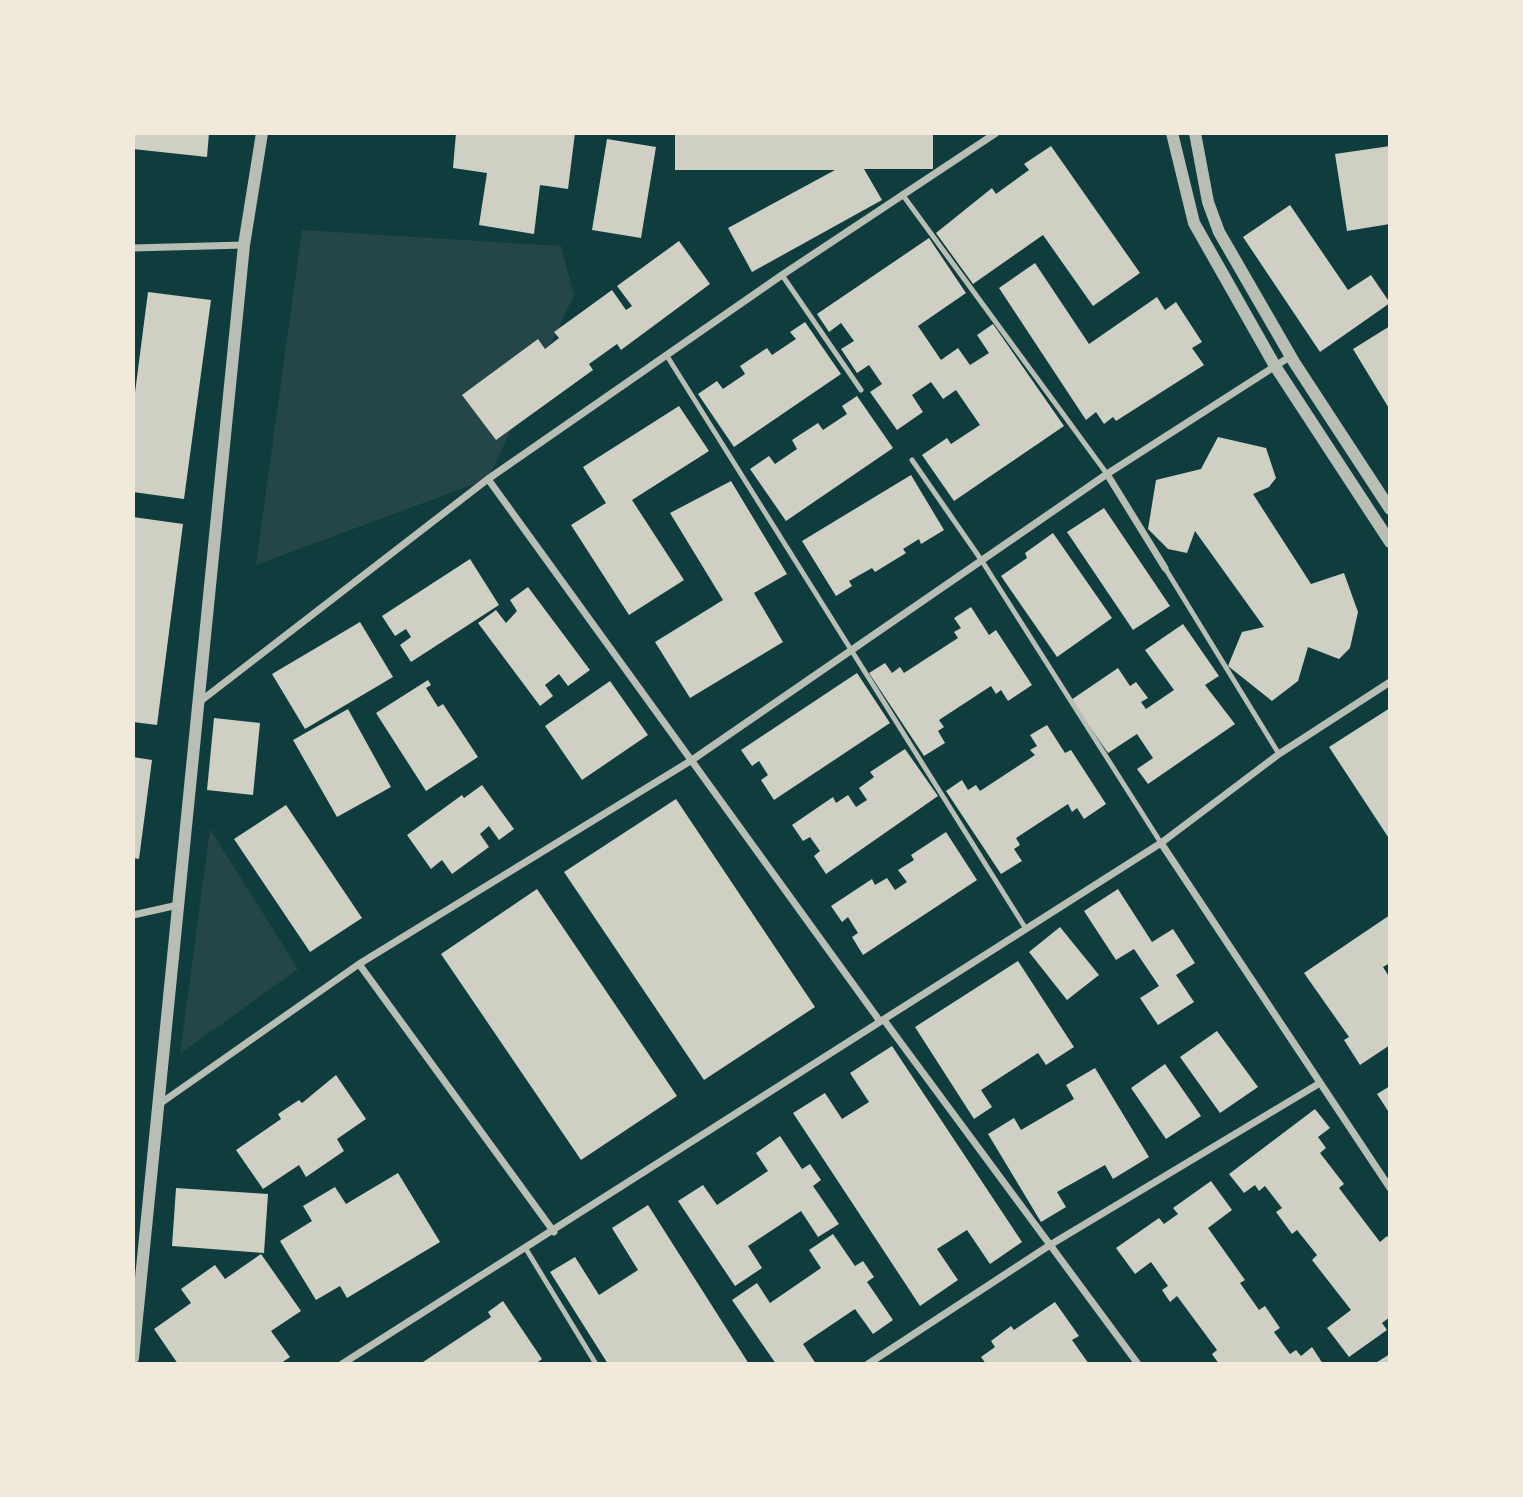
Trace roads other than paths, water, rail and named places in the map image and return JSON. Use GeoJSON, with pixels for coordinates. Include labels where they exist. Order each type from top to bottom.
{"type":"FeatureCollection","features":[{"type":"Feature","properties":{"kind":"street"},"geometry":{"type":"LineString","coordinates":[[133,1355],[244,245],[262,133]]}},
{"type":"Feature","properties":{"kind":"street"},"geometry":{"type":"LineString","coordinates":[[198,704],[488,479],[782,275],[996,133]]}},
{"type":"Feature","properties":{"kind":"street"},"geometry":{"type":"LineString","coordinates":[[1172,133],[1194,223],[1275,366],[1390,542]]}},
{"type":"Feature","properties":{"kind":"street"},"geometry":{"type":"LineString","coordinates":[[1195,133],[1208,202],[1219,232],[1290,356],[1390,509]]}},
{"type":"Feature","properties":{"kind":"street"},"geometry":{"type":"LineString","coordinates":[[133,248],[244,245]]}},
{"type":"Feature","properties":{"kind":"street"},"geometry":{"type":"LineString","coordinates":[[158,1105],[359,964],[692,760],[1107,474],[1290,356]]}},
{"type":"Feature","properties":{"kind":"street"},"geometry":{"type":"LineString","coordinates":[[1107,474],[1165,568]]}},
{"type":"Feature","properties":{"kind":"street"},"geometry":{"type":"LineString","coordinates":[[488,479],[881,1020],[1138,1364]]}},
{"type":"Feature","properties":{"kind":"street"},"geometry":{"type":"LineString","coordinates":[[347,1363],[1161,843],[1279,754],[1390,682]]}},
{"type":"Feature","properties":{"kind":"street"},"geometry":{"type":"LineString","coordinates":[[1161,843],[1390,1188]]}},
{"type":"Feature","properties":{"kind":"street"},"geometry":{"type":"LineString","coordinates":[[133,915],[178,905]]}},
{"type":"Feature","properties":{"kind":"street"},"geometry":{"type":"LineString","coordinates":[[359,964],[554,1231]]}},
{"type":"Feature","properties":{"kind":"street"},"geometry":{"type":"LineString","coordinates":[[867,1364],[1050,1245],[1320,1083]]}},
{"type":"Feature","properties":{"kind":"lane"},"geometry":{"type":"LineString","coordinates":[[902,194],[1107,474]]}},
{"type":"Feature","properties":{"kind":"lane"},"geometry":{"type":"LineString","coordinates":[[782,275],[862,390]]}},
{"type":"Feature","properties":{"kind":"lane"},"geometry":{"type":"LineString","coordinates":[[667,356],[1026,929]]}},
{"type":"Feature","properties":{"kind":"lane"},"geometry":{"type":"LineString","coordinates":[[912,460],[982,561],[1161,843]]}},
{"type":"Feature","properties":{"kind":"lane"},"geometry":{"type":"LineString","coordinates":[[1165,568],[1279,754]]}},
{"type":"Feature","properties":{"kind":"lane"},"geometry":{"type":"LineString","coordinates":[[526,1249],[596,1364]]}}]}
